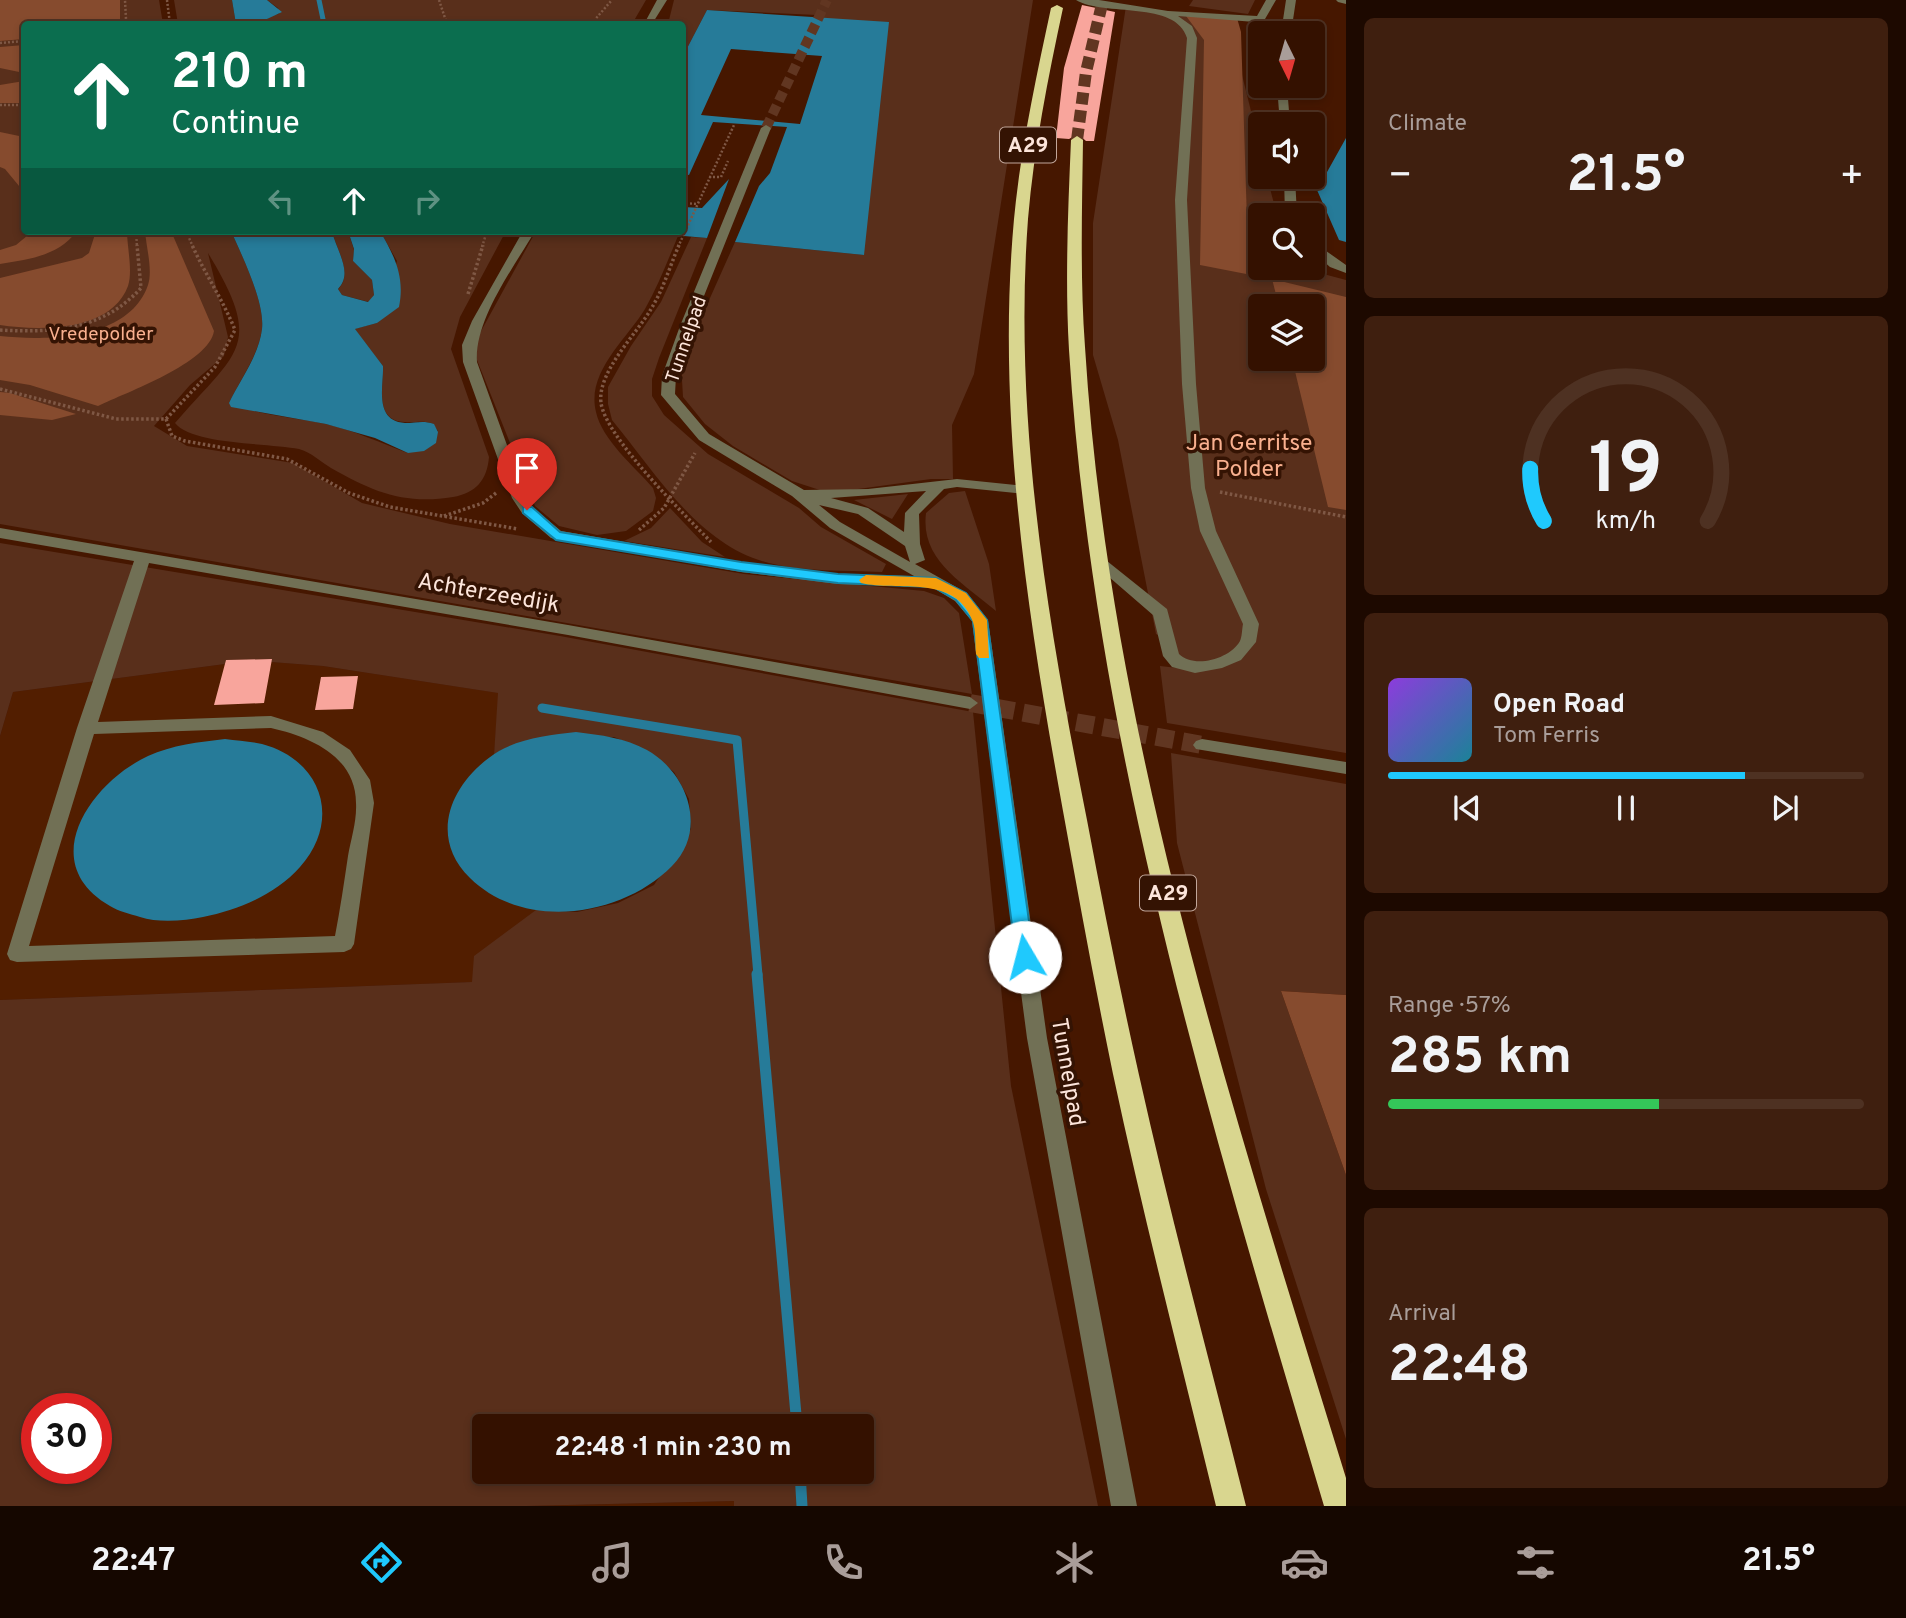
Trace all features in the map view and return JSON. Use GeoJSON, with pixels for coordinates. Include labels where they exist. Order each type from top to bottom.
{"type":"FeatureCollection","features":[{"type":"Feature","properties":{"kind":"highway","name":"A29"},"geometry":{"type":"LineString","coordinates":[[1057,8],[1032,116],[1021,198],[1017,329],[1026,490],[1036,586],[1063,755],[1126,1075],[1231,1506]]}},
{"type":"Feature","properties":{"kind":"highway","name":"A29"},"geometry":{"type":"LineString","coordinates":[[1077,140],[1077,349],[1102,564],[1134,755],[1182,955],[1254,1222],[1339,1506]]}},
{"type":"Feature","properties":{"kind":"street"},"geometry":{"type":"LineString","coordinates":[[650,21],[662,0]]}},
{"type":"Feature","properties":{"kind":"street"},"geometry":{"type":"LineString","coordinates":[[1081,0],[1167,13],[1260,19],[1271,0]]}},
{"type":"Feature","properties":{"kind":"street"},"geometry":{"type":"LineString","coordinates":[[1288,21],[1292,0]]}},
{"type":"Feature","properties":{"kind":"street"},"geometry":{"type":"LineString","coordinates":[[1341,0],[1346,1]]}},
{"type":"Feature","properties":{"kind":"street"},"geometry":{"type":"LineString","coordinates":[[1102,564],[1161,613],[1171,656],[1178,663],[1195,667],[1216,664],[1235,656],[1248,642],[1251,624],[1212,541],[1198,488],[1189,384],[1181,200],[1192,38],[1189,28],[1167,13]]}},
{"type":"Feature","properties":{"kind":"street","name":"Tunnelpad"},"geometry":{"type":"LineString","coordinates":[[766,128],[669,376],[668,395],[704,438],[799,495],[917,560],[936,582]]}},
{"type":"Feature","properties":{"kind":"street"},"geometry":{"type":"LineString","coordinates":[[527,235],[478,321],[468,345],[470,362],[510,472],[527,510],[556,536],[741,567],[838,579],[936,582]]}},
{"type":"Feature","properties":{"kind":"street"},"geometry":{"type":"LineString","coordinates":[[1325,256],[1334,264],[1346,269]]}},
{"type":"Feature","properties":{"kind":"street"},"geometry":{"type":"LineString","coordinates":[[799,495],[957,483],[1026,490]]}},
{"type":"Feature","properties":{"kind":"street"},"geometry":{"type":"LineString","coordinates":[[912,544],[912,513],[939,486]]}},
{"type":"Feature","properties":{"kind":"street","name":"Tunnelpad"},"geometry":{"type":"LineString","coordinates":[[799,495],[863,511],[912,544],[917,560]]}},
{"type":"Feature","properties":{"kind":"street","name":"Tunnelpad"},"geometry":{"type":"LineString","coordinates":[[799,495],[835,525],[961,597],[980,620],[1037,1038],[1124,1506]]}},
{"type":"Feature","properties":{"kind":"street","name":"Achterzeedijk"},"geometry":{"type":"LineString","coordinates":[[0,533],[568,630],[970,703]]}},
{"type":"Feature","properties":{"kind":"street"},"geometry":{"type":"LineString","coordinates":[[86,728],[271,722],[295,726],[320,737],[340,751],[352,762],[361,779],[365,812],[344,944],[17,954],[86,728],[143,558]]}},
{"type":"Feature","properties":{"kind":"street"},"geometry":{"type":"LineString","coordinates":[[1202,745],[1346,768]]}},
{"type":"Feature","properties":{"kind":"path"},"geometry":{"type":"LineString","coordinates":[[124,21],[126,19],[125,0]]}},
{"type":"Feature","properties":{"kind":"path"},"geometry":{"type":"LineString","coordinates":[[167,0],[170,21]]}},
{"type":"Feature","properties":{"kind":"path"},"geometry":{"type":"LineString","coordinates":[[439,0],[446,21]]}},
{"type":"Feature","properties":{"kind":"path"},"geometry":{"type":"LineString","coordinates":[[594,21],[612,0]]}},
{"type":"Feature","properties":{"kind":"path"},"geometry":{"type":"LineString","coordinates":[[0,43],[21,41]]}},
{"type":"Feature","properties":{"kind":"path"},"geometry":{"type":"LineString","coordinates":[[0,106],[21,105]]}},
{"type":"Feature","properties":{"kind":"path","name":"Tunnelpad"},"geometry":{"type":"LineString","coordinates":[[686,232],[708,177],[734,125]]}},
{"type":"Feature","properties":{"kind":"path"},"geometry":{"type":"LineString","coordinates":[[728,139],[735,146]]}},
{"type":"Feature","properties":{"kind":"path"},"geometry":{"type":"LineString","coordinates":[[708,177],[721,177],[729,159]]}},
{"type":"Feature","properties":{"kind":"path"},"geometry":{"type":"LineString","coordinates":[[686,204],[697,206]]}},
{"type":"Feature","properties":{"kind":"path"},"geometry":{"type":"LineString","coordinates":[[0,330],[35,333],[71,329],[109,318],[131,303],[141,288],[135,235]]}},
{"type":"Feature","properties":{"kind":"path"},"geometry":{"type":"LineString","coordinates":[[0,389],[116,419],[166,419],[213,371],[228,350],[235,330],[221,296],[201,266],[188,235]]}},
{"type":"Feature","properties":{"kind":"path"},"geometry":{"type":"LineString","coordinates":[[478,321],[467,298],[486,235]]}},
{"type":"Feature","properties":{"kind":"path","name":"Tunnelpad"},"geometry":{"type":"LineString","coordinates":[[685,235],[652,308],[610,368],[601,402],[610,426],[668,499],[700,532],[741,567]]}},
{"type":"Feature","properties":{"kind":"path"},"geometry":{"type":"LineString","coordinates":[[166,419],[172,436],[188,444],[279,456],[303,466],[348,493],[377,503],[556,536]]}},
{"type":"Feature","properties":{"kind":"path"},"geometry":{"type":"LineString","coordinates":[[668,499],[704,438]]}},
{"type":"Feature","properties":{"kind":"path"},"geometry":{"type":"LineString","coordinates":[[442,517],[483,503],[500,490],[510,472]]}},
{"type":"Feature","properties":{"kind":"path"},"geometry":{"type":"LineString","coordinates":[[1198,488],[1346,517]]}},
{"type":"Feature","properties":{"kind":"shaded area"},"geometry":{"type":"Polygon","coordinates":[[[272,659],[272,662],[323,666],[499,693],[494,755],[674,772],[473,982],[0,1000],[0,736],[13,692],[225,664],[226,660],[272,659]]]}},
{"type":"Feature","properties":{"kind":"shaded area"},"geometry":{"type":"Polygon","coordinates":[[[734,1501],[734,1506],[527,1506],[734,1501]]]}},
{"type":"Feature","properties":{"kind":"green space","name":"Vredepolder"},"geometry":{"type":"Polygon","coordinates":[[[0,0],[159,0],[162,21],[21,21],[21,235],[233,235],[256,293],[262,329],[253,357],[229,403],[265,414],[337,427],[408,453],[438,431],[433,424],[395,420],[388,415],[382,400],[383,366],[354,329],[377,323],[397,261],[382,235],[504,235],[460,317],[451,349],[489,457],[483,479],[474,489],[461,495],[436,499],[390,495],[346,476],[303,450],[214,439],[184,430],[175,423],[215,379],[236,346],[239,329],[236,309],[226,284],[208,253],[228,337],[224,356],[190,385],[154,426],[187,446],[293,463],[362,503],[450,524],[744,574],[924,591],[944,598],[959,613],[972,694],[0,524],[0,0]]]}},
{"type":"Feature","properties":{"kind":"green space"},"geometry":{"type":"Polygon","coordinates":[[[0,0],[120,0],[120,21],[21,21],[21,39],[0,41],[0,0]]]}},
{"type":"Feature","properties":{"kind":"green space"},"geometry":{"type":"Polygon","coordinates":[[[174,0],[232,0],[236,21],[178,21],[174,0]]]}},
{"type":"Feature","properties":{"kind":"green space"},"geometry":{"type":"Polygon","coordinates":[[[267,0],[646,0],[634,21],[269,21],[267,19],[270,15],[279,14],[278,8],[267,0]]]}},
{"type":"Feature","properties":{"kind":"green space"},"geometry":{"type":"Polygon","coordinates":[[[674,0],[1033,0],[974,374],[952,425],[953,479],[931,479],[829,493],[792,481],[733,446],[705,424],[683,397],[681,363],[735,242],[864,255],[817,15],[707,10],[686,50],[686,21],[669,21],[674,0]]]}},
{"type":"Feature","properties":{"kind":"green space"},"geometry":{"type":"Polygon","coordinates":[[[1193,0],[1255,0],[1248,14],[1189,6],[1193,0]]]}},
{"type":"Feature","properties":{"kind":"green space","name":"Jan Gerritse Polder"},"geometry":{"type":"Polygon","coordinates":[[[1126,6],[1228,19],[1251,112],[1248,112],[1248,189],[1270,189],[1274,203],[1248,203],[1248,280],[1325,280],[1325,274],[1346,280],[1346,753],[1167,723],[1160,666],[1178,668],[1175,643],[1156,634],[1118,440],[1093,355],[1093,223],[1126,6]]]}},
{"type":"Feature","properties":{"kind":"green space"},"geometry":{"type":"Polygon","coordinates":[[[1183,12],[1237,18],[1241,32],[1248,274],[1200,265],[1204,40],[1183,12]]]}},
{"type":"Feature","properties":{"kind":"green space"},"geometry":{"type":"Polygon","coordinates":[[[21,45],[21,72],[0,68],[0,47],[21,45]]]}},
{"type":"Feature","properties":{"kind":"green space"},"geometry":{"type":"Polygon","coordinates":[[[21,82],[21,103],[0,103],[0,85],[21,82]]]}},
{"type":"Feature","properties":{"kind":"green space"},"geometry":{"type":"Polygon","coordinates":[[[0,132],[21,136],[21,188],[5,169],[0,167],[0,132]]]}},
{"type":"Feature","properties":{"kind":"green space"},"geometry":{"type":"Polygon","coordinates":[[[28,235],[73,235],[61,246],[43,255],[0,264],[0,250],[16,245],[28,235]]]}},
{"type":"Feature","properties":{"kind":"green space"},"geometry":{"type":"Polygon","coordinates":[[[95,235],[127,235],[130,266],[128,286],[119,301],[106,312],[73,325],[34,328],[0,325],[0,278],[82,258],[89,253],[95,235]]]}},
{"type":"Feature","properties":{"kind":"green space","name":"Vredepolder"},"geometry":{"type":"Polygon","coordinates":[[[146,235],[173,235],[214,331],[209,343],[198,354],[146,385],[98,406],[30,385],[0,380],[0,336],[62,337],[105,327],[123,317],[138,303],[148,285],[150,265],[146,235]]]}},
{"type":"Feature","properties":{"kind":"green space"},"geometry":{"type":"Polygon","coordinates":[[[333,235],[349,235],[354,250],[353,261],[372,280],[374,295],[369,302],[342,295],[338,289],[344,276],[333,235]]]}},
{"type":"Feature","properties":{"kind":"green space"},"geometry":{"type":"Polygon","coordinates":[[[534,235],[678,236],[645,309],[602,370],[594,397],[599,422],[605,433],[653,488],[656,498],[653,511],[626,531],[597,535],[559,526],[535,506],[477,360],[475,347],[534,235]]]}},
{"type":"Feature","properties":{"kind":"green space"},"geometry":{"type":"Polygon","coordinates":[[[691,237],[707,238],[659,358],[652,379],[652,396],[664,415],[708,454],[799,508],[821,527],[886,564],[882,572],[796,568],[769,563],[744,554],[721,541],[680,505],[612,420],[608,387],[631,346],[661,302],[691,237]]]}},
{"type":"Feature","properties":{"kind":"green space"},"geometry":{"type":"Polygon","coordinates":[[[1272,280],[1346,297],[1346,510],[1328,507],[1295,371],[1325,371],[1325,294],[1276,294],[1272,280]]]}},
{"type":"Feature","properties":{"kind":"green space"},"geometry":{"type":"Polygon","coordinates":[[[0,392],[76,414],[52,420],[0,415],[0,392]]]}},
{"type":"Feature","properties":{"kind":"green space"},"geometry":{"type":"Polygon","coordinates":[[[965,491],[989,564],[996,611],[947,570],[930,545],[926,530],[926,513],[949,493],[965,491]]]}},
{"type":"Feature","properties":{"kind":"green space"},"geometry":{"type":"Polygon","coordinates":[[[908,494],[892,519],[854,500],[908,494]]]}},
{"type":"Feature","properties":{"kind":"green space"},"geometry":{"type":"Polygon","coordinates":[[[670,508],[702,542],[725,557],[624,541],[651,528],[670,508]]]}},
{"type":"Feature","properties":{"kind":"green space"},"geometry":{"type":"Polygon","coordinates":[[[0,543],[560,636],[973,712],[1011,1086],[1098,1506],[734,1506],[734,1501],[527,1506],[0,1506],[0,1000],[472,982],[474,956],[536,910],[577,912],[618,903],[654,885],[691,829],[689,799],[674,772],[648,751],[614,737],[501,750],[494,755],[498,693],[323,666],[271,662],[272,659],[226,660],[225,664],[13,692],[0,736],[0,543]]]}},
{"type":"Feature","properties":{"kind":"green space"},"geometry":{"type":"Polygon","coordinates":[[[1171,753],[1346,784],[1346,995],[1281,991],[1346,1175],[1346,1439],[1266,1189],[1177,843],[1171,753]]]}},
{"type":"Feature","properties":{"kind":"green space"},"geometry":{"type":"Polygon","coordinates":[[[1281,991],[1346,995],[1346,1175],[1281,991]]]}},
{"type":"Feature","properties":{"kind":"water"},"geometry":{"type":"Polygon","coordinates":[[[232,0],[267,0],[282,12],[267,19],[269,21],[236,21],[232,0]]]}},
{"type":"Feature","properties":{"kind":"water"},"geometry":{"type":"Polygon","coordinates":[[[707,10],[889,22],[864,255],[735,242],[759,186],[770,173],[787,127],[713,122],[689,175],[686,174],[686,50],[707,10]],[[731,49],[701,115],[800,124],[822,56],[731,49]]]}},
{"type":"Feature","properties":{"kind":"water"},"geometry":{"type":"Polygon","coordinates":[[[1346,138],[1346,242],[1339,240],[1317,190],[1325,189],[1325,176],[1346,138]]]}},
{"type":"Feature","properties":{"kind":"water"},"geometry":{"type":"Polygon","coordinates":[[[729,179],[707,238],[672,235],[686,235],[686,207],[702,208],[729,179]]]}},
{"type":"Feature","properties":{"kind":"water"},"geometry":{"type":"Polygon","coordinates":[[[233,235],[333,235],[344,269],[342,283],[338,289],[342,295],[368,302],[374,295],[372,280],[353,261],[354,249],[349,235],[382,235],[400,277],[399,307],[377,323],[355,329],[383,366],[382,400],[388,416],[405,423],[434,424],[438,432],[436,443],[424,451],[408,453],[375,438],[326,424],[231,407],[229,403],[253,358],[262,329],[260,306],[233,235]]]}},
{"type":"Feature","properties":{"kind":"water"},"geometry":{"type":"Polygon","coordinates":[[[576,732],[630,743],[661,760],[682,787],[688,803],[691,820],[689,836],[683,852],[672,866],[652,883],[628,897],[573,911],[545,911],[518,906],[492,895],[470,878],[457,861],[450,844],[448,826],[451,809],[458,792],[469,777],[499,751],[527,740],[576,732]]]}},
{"type":"Feature","properties":{"kind":"water"},"geometry":{"type":"Polygon","coordinates":[[[225,739],[262,744],[283,752],[299,763],[311,778],[319,794],[322,812],[320,830],[313,849],[300,867],[279,886],[255,900],[229,910],[188,920],[171,921],[147,919],[110,906],[88,888],[76,868],[74,847],[79,825],[91,804],[107,785],[127,768],[148,756],[186,744],[225,739]]]}},
{"type":"Feature","properties":{"kind":"building"},"geometry":{"type":"Polygon","coordinates":[[[1082,5],[1115,12],[1094,141],[1086,141],[1078,134],[1069,139],[1056,138],[1064,68],[1082,5]]]}},
{"type":"Feature","properties":{"kind":"building"},"geometry":{"type":"Polygon","coordinates":[[[272,659],[264,703],[214,705],[226,660],[272,659]]]}},
{"type":"Feature","properties":{"kind":"building"},"geometry":{"type":"Polygon","coordinates":[[[358,676],[353,709],[315,710],[321,677],[358,676]]]}},
{"type":"Feature","properties":{"kind":"waterway"},"geometry":{"type":"LineString","coordinates":[[319,0],[323,21]]}},
{"type":"Feature","properties":{"kind":"waterway"},"geometry":{"type":"LineString","coordinates":[[542,708],[737,740],[758,975]]}},
{"type":"Feature","properties":{"kind":"waterway"},"geometry":{"type":"LineString","coordinates":[[757,974],[796,1414]]}},
{"type":"Feature","properties":{"kind":"waterway"},"geometry":{"type":"LineString","coordinates":[[801,1484],[802,1506]]}},
{"type":"Feature","properties":{"kind":"tunnel"},"geometry":{"type":"LineString","coordinates":[[766,128],[827,0]]}},
{"type":"Feature","properties":{"kind":"tunnel"},"geometry":{"type":"LineString","coordinates":[[1077,140],[1086,72],[1103,0]]}},
{"type":"Feature","properties":{"kind":"tunnel"},"geometry":{"type":"LineString","coordinates":[[970,703],[1202,745]]}},
{"type":"Feature","properties":{"kind":"slow traffic"},"geometry":{"type":"LineString","coordinates":[[866,580],[936,582],[961,597],[980,620],[984,654]]}},
{"type":"Feature","properties":{"kind":"route"},"geometry":{"type":"LineString","coordinates":[[527,510],[556,536],[741,567],[838,579],[936,582],[961,597],[980,620],[1025,957]]}}]}
